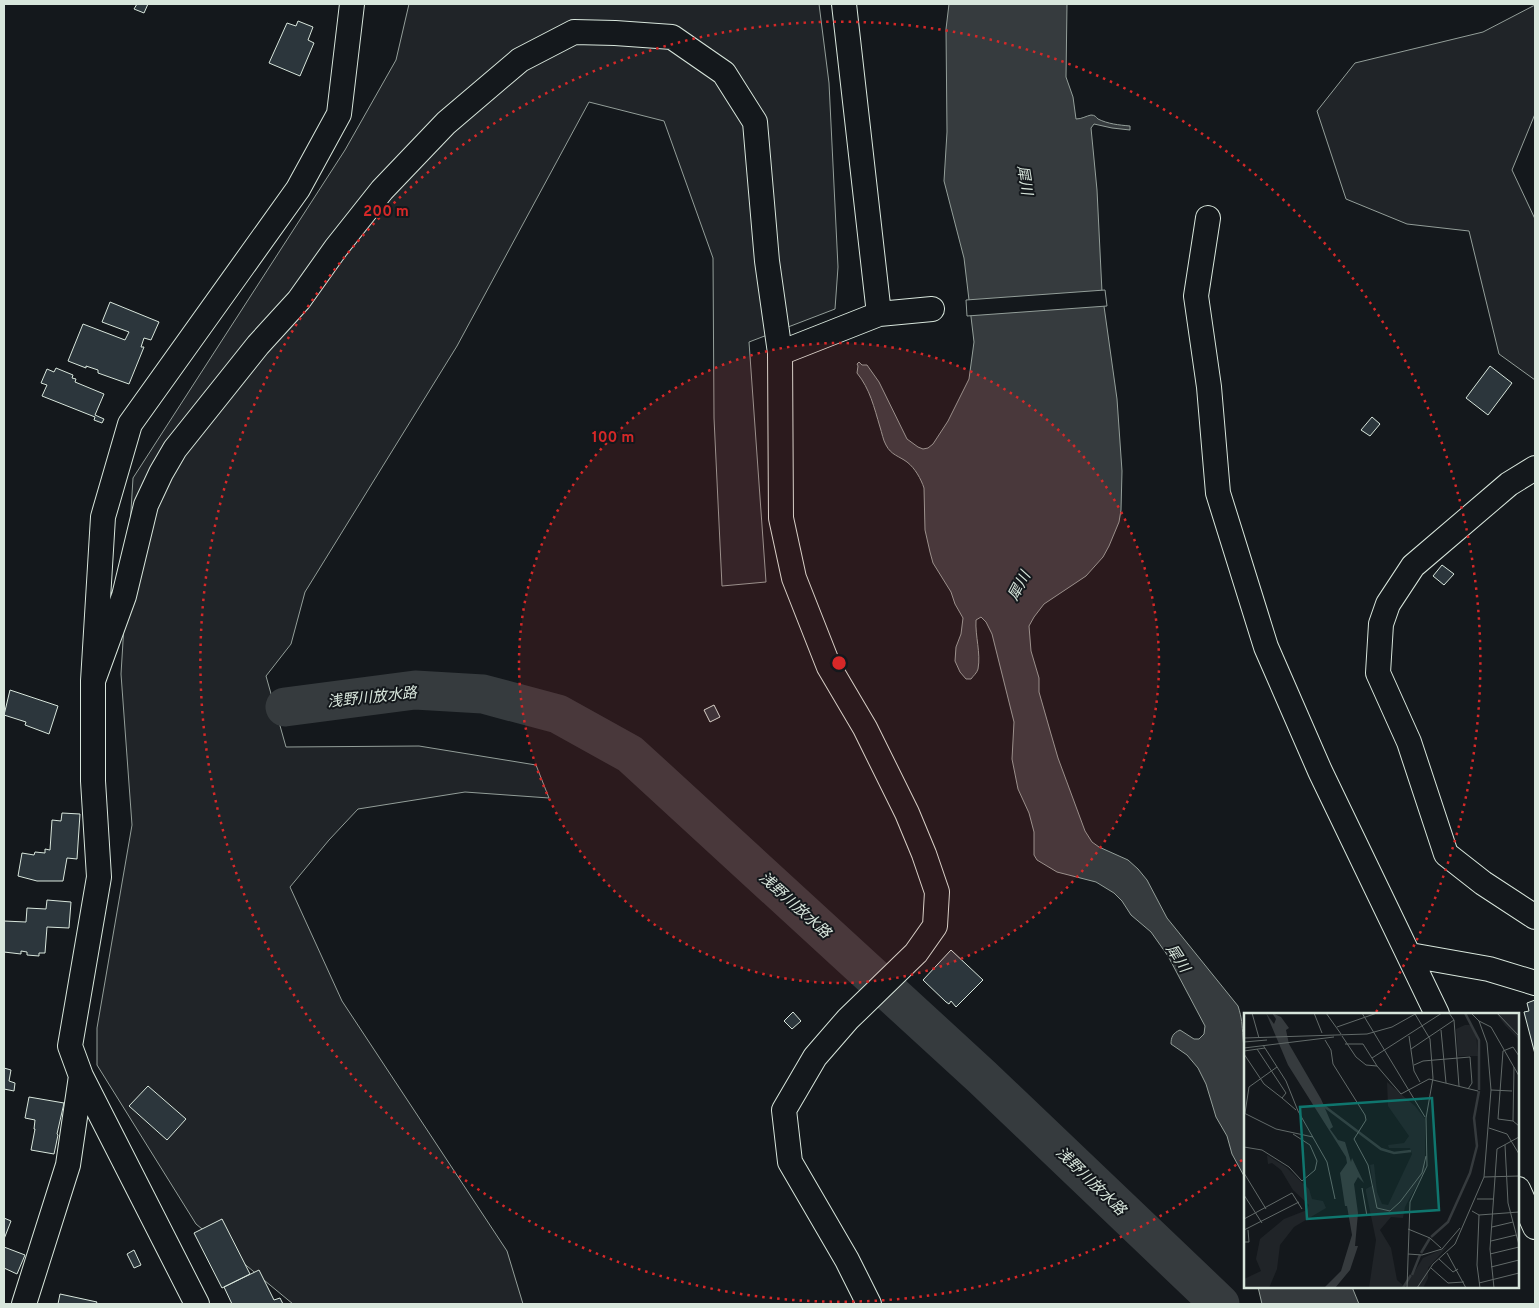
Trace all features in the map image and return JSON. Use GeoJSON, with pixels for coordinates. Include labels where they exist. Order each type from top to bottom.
{"type":"FeatureCollection","features":[{"type":"Feature","properties":{"kind":"street"},"geometry":{"type":"LineString","coordinates":[[197,1304],[80,1076],[70,1046],[99,877],[93,781],[93,680],[103,517],[130,424],[298,189],[339,114],[352,4]]}},
{"type":"Feature","properties":{"kind":"street"},"geometry":{"type":"LineString","coordinates":[[844,4],[878,314]]}},
{"type":"Feature","properties":{"kind":"street"},"geometry":{"type":"LineString","coordinates":[[93,680],[124,596],[146,505],[175,449],[258,345],[299,300],[336,248],[382,190],[440,130],[520,60],[574,32],[672,37],[724,73],[756,122],[767,261],[780,353],[781,518],[794,578],[829,667],[864,728],[907,813],[937,892],[935,926],[916,954],[848,1018],[814,1057],[784,1110],[790,1162],[847,1260],[869,1304]]}},
{"type":"Feature","properties":{"kind":"street"},"geometry":{"type":"LineString","coordinates":[[1208,218],[1196,296],[1209,387],[1218,492],[1266,647],[1320,771],[1437,1013]]}},
{"type":"Feature","properties":{"kind":"street"},"geometry":{"type":"LineString","coordinates":[[780,353],[878,314],[932,309]]}},
{"type":"Feature","properties":{"kind":"street"},"geometry":{"type":"LineString","coordinates":[[1535,468],[1509,484],[1413,566],[1388,604],[1381,624],[1378,673],[1409,742],[1446,854],[1483,884],[1535,917]]}},
{"type":"Feature","properties":{"kind":"street"},"geometry":{"type":"LineString","coordinates":[[1410,955],[1489,969],[1535,983]]}},
{"type":"Feature","properties":{"kind":"street"},"geometry":{"type":"LineString","coordinates":[[24,1304],[68,1165],[80,1076]]}},
{"type":"Feature","properties":{"kind":"street"},"geometry":{"type":"LineString","coordinates":[[1519,1191],[1535,1227]]}},
{"type":"Feature","properties":{"kind":"shaded area"},"geometry":{"type":"Polygon","coordinates":[[[409,4],[819,4],[829,83],[838,267],[835,309],[749,342],[766,582],[722,586],[714,418],[713,258],[664,121],[589,102],[457,346],[305,592],[291,644],[266,676],[286,747],[419,746],[536,765],[549,798],[465,792],[358,809],[290,887],[342,1001],[507,1251],[523,1304],[293,1304],[196,1224],[97,1065],[97,1028],[132,825],[121,674],[133,478],[345,150],[396,60],[409,4]]]}},
{"type":"Feature","properties":{"kind":"shaded area"},"geometry":{"type":"Polygon","coordinates":[[[1535,5],[1535,114],[1512,170],[1535,219],[1535,380],[1499,354],[1469,231],[1407,224],[1346,199],[1317,111],[1355,63],[1483,32],[1535,5]]]}},
{"type":"Feature","properties":{"kind":"water","name":"犀川"},"geometry":{"type":"Polygon","coordinates":[[[949,4],[1067,4],[1066,77],[1073,97],[1076,119],[1092,115],[1106,122],[1130,126],[1130,130],[1094,124],[1091,128],[1097,190],[1102,292],[1117,399],[1122,471],[1119,522],[1103,557],[1086,576],[1044,604],[1034,617],[1029,626],[1031,651],[1039,678],[1039,692],[1058,758],[1085,831],[1092,842],[1128,860],[1138,869],[1147,880],[1167,918],[1238,1006],[1244,1043],[1244,1176],[1232,1154],[1227,1136],[1216,1117],[1206,1084],[1198,1068],[1187,1055],[1171,1044],[1171,1039],[1180,1030],[1194,1039],[1199,1039],[1204,1034],[1205,1026],[1168,956],[1151,932],[1131,915],[1114,893],[1096,882],[1057,872],[1037,860],[1034,855],[1034,832],[1029,813],[1018,789],[1012,759],[1014,722],[992,634],[981,617],[976,620],[978,669],[971,679],[966,679],[955,661],[956,647],[961,634],[963,618],[951,592],[933,563],[925,530],[924,488],[913,467],[893,453],[886,445],[871,398],[857,373],[857,364],[859,362],[862,365],[867,365],[879,382],[907,439],[923,449],[933,444],[948,421],[969,379],[974,342],[964,258],[944,181],[947,132],[946,29],[949,4]]]}},
{"type":"Feature","properties":{"kind":"water"},"geometry":{"type":"Polygon","coordinates":[[[1258,1288],[1352,1288],[1359,1304],[1262,1304],[1258,1288]]]}},
{"type":"Feature","properties":{"kind":"pier"},"geometry":{"type":"Polygon","coordinates":[[[1105,290],[1107,306],[967,316],[966,300],[1105,290]]]}},
{"type":"Feature","properties":{"kind":"building"},"geometry":{"type":"Polygon","coordinates":[[[137,4],[148,4],[144,13],[134,9],[137,4]]]}},
{"type":"Feature","properties":{"kind":"building"},"geometry":{"type":"Polygon","coordinates":[[[298,21],[313,27],[308,40],[314,43],[300,76],[269,63],[287,23],[296,26],[298,21]]]}},
{"type":"Feature","properties":{"kind":"building"},"geometry":{"type":"Polygon","coordinates":[[[110,302],[159,322],[151,340],[144,338],[141,347],[144,347],[129,384],[98,373],[98,370],[86,366],[86,368],[68,361],[83,324],[125,340],[129,332],[102,322],[110,302]]]}},
{"type":"Feature","properties":{"kind":"building"},"geometry":{"type":"Polygon","coordinates":[[[1490,366],[1512,383],[1488,415],[1466,398],[1490,366]]]}},
{"type":"Feature","properties":{"kind":"building"},"geometry":{"type":"Polygon","coordinates":[[[56,368],[73,375],[72,378],[76,379],[75,382],[104,394],[95,415],[104,419],[102,423],[94,420],[95,417],[42,396],[47,385],[41,383],[47,369],[54,372],[56,368]]]}},
{"type":"Feature","properties":{"kind":"building"},"geometry":{"type":"Polygon","coordinates":[[[1372,417],[1380,424],[1370,436],[1361,430],[1372,417]]]}},
{"type":"Feature","properties":{"kind":"building"},"geometry":{"type":"Polygon","coordinates":[[[1442,565],[1454,574],[1444,585],[1433,576],[1442,565]]]}},
{"type":"Feature","properties":{"kind":"building"},"geometry":{"type":"Polygon","coordinates":[[[10,690],[58,706],[49,734],[25,725],[26,722],[4,715],[10,690]]]}},
{"type":"Feature","properties":{"kind":"building"},"geometry":{"type":"Polygon","coordinates":[[[714,705],[720,717],[710,722],[704,710],[714,705]]]}},
{"type":"Feature","properties":{"kind":"building"},"geometry":{"type":"Polygon","coordinates":[[[62,813],[80,814],[77,859],[67,858],[63,881],[37,881],[18,876],[22,853],[34,855],[35,852],[45,853],[45,849],[50,850],[52,820],[61,821],[62,813]]]}},
{"type":"Feature","properties":{"kind":"building"},"geometry":{"type":"Polygon","coordinates":[[[47,900],[71,902],[69,928],[47,927],[45,953],[39,953],[39,956],[27,955],[27,952],[21,951],[21,954],[4,952],[4,921],[26,922],[27,908],[46,909],[47,900]]]}},
{"type":"Feature","properties":{"kind":"building"},"geometry":{"type":"Polygon","coordinates":[[[951,950],[983,980],[956,1007],[951,1001],[949,1004],[946,1002],[923,980],[951,950]]]}},
{"type":"Feature","properties":{"kind":"building"},"geometry":{"type":"Polygon","coordinates":[[[1535,1000],[1535,1054],[1524,1012],[1529,1011],[1527,1003],[1535,1000]]]}},
{"type":"Feature","properties":{"kind":"building"},"geometry":{"type":"Polygon","coordinates":[[[793,1012],[801,1021],[792,1029],[784,1021],[793,1012]]]}},
{"type":"Feature","properties":{"kind":"building"},"geometry":{"type":"Polygon","coordinates":[[[4,1068],[11,1070],[9,1081],[15,1083],[14,1091],[4,1089],[4,1068]]]}},
{"type":"Feature","properties":{"kind":"building"},"geometry":{"type":"Polygon","coordinates":[[[148,1086],[186,1119],[167,1140],[129,1106],[148,1086]]]}},
{"type":"Feature","properties":{"kind":"building"},"geometry":{"type":"Polygon","coordinates":[[[29,1097],[64,1103],[54,1154],[31,1150],[35,1120],[25,1118],[29,1097]]]}},
{"type":"Feature","properties":{"kind":"building"},"geometry":{"type":"Polygon","coordinates":[[[4,1218],[11,1221],[4,1239],[4,1218]]]}},
{"type":"Feature","properties":{"kind":"building"},"geometry":{"type":"Polygon","coordinates":[[[222,1219],[250,1274],[222,1288],[194,1233],[222,1219]]]}},
{"type":"Feature","properties":{"kind":"building"},"geometry":{"type":"Polygon","coordinates":[[[4,1247],[25,1255],[17,1274],[4,1268],[4,1247]]]}},
{"type":"Feature","properties":{"kind":"building"},"geometry":{"type":"Polygon","coordinates":[[[134,1250],[141,1265],[134,1268],[127,1254],[134,1250]]]}},
{"type":"Feature","properties":{"kind":"building"},"geometry":{"type":"Polygon","coordinates":[[[259,1270],[274,1300],[280,1298],[283,1304],[232,1304],[224,1287],[259,1270]]]}},
{"type":"Feature","properties":{"kind":"building"},"geometry":{"type":"Polygon","coordinates":[[[60,1294],[97,1302],[96,1304],[58,1304],[60,1294]]]}},
{"type":"Feature","properties":{"kind":"waterway","name":"浅野川放水路"},"geometry":{"type":"LineString","coordinates":[[285,707],[415,690],[483,694],[558,714],[630,754],[982,1077],[1220,1304]]}}]}
